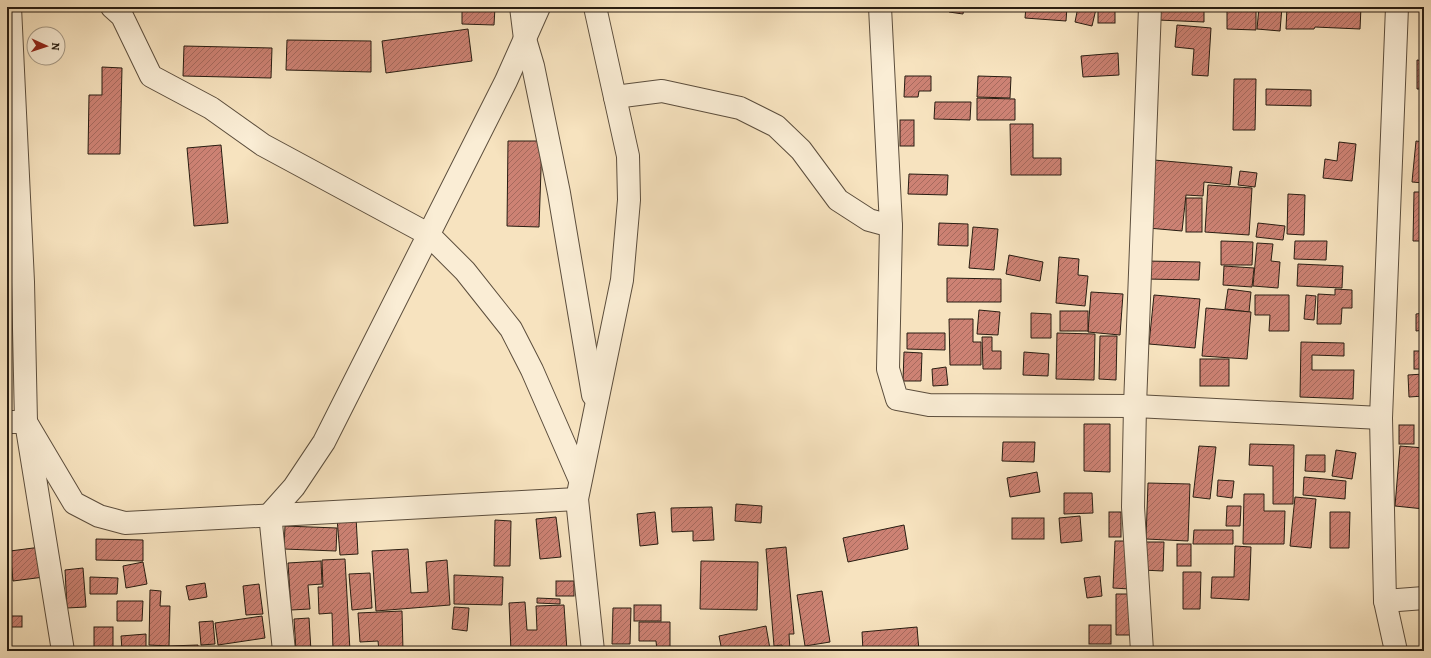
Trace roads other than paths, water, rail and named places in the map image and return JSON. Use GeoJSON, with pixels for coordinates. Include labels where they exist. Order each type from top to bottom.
{"type":"FeatureCollection","features":[{"type":"Feature","properties":{"kind":"street"},"geometry":{"type":"LineString","coordinates":[[10,7],[22,274],[17,422],[63,651]]}},
{"type":"Feature","properties":{"kind":"street"},"geometry":{"type":"LineString","coordinates":[[112,7],[122,16],[151,76],[211,108],[263,145],[428,234],[466,271],[511,329],[532,370],[579,489],[593,651]]}},
{"type":"Feature","properties":{"kind":"street"},"geometry":{"type":"LineString","coordinates":[[521,7],[526,39],[559,193],[595,408]]}},
{"type":"Feature","properties":{"kind":"street"},"geometry":{"type":"LineString","coordinates":[[284,651],[270,514],[294,487],[324,442],[506,81],[539,7]]}},
{"type":"Feature","properties":{"kind":"street"},"geometry":{"type":"LineString","coordinates":[[579,489],[622,280],[629,200],[628,156],[596,7]]}},
{"type":"Feature","properties":{"kind":"street"},"geometry":{"type":"LineString","coordinates":[[880,7],[891,226],[888,369],[897,399],[929,405],[1135,406],[1381,418]]}},
{"type":"Feature","properties":{"kind":"street"},"geometry":{"type":"LineString","coordinates":[[1142,651],[1133,508],[1135,406],[1150,7]]}},
{"type":"Feature","properties":{"kind":"street"},"geometry":{"type":"LineString","coordinates":[[1396,651],[1385,601],[1381,418],[1397,7]]}},
{"type":"Feature","properties":{"kind":"street"},"geometry":{"type":"LineString","coordinates":[[615,96],[662,91],[740,108],[776,126],[801,150],[838,200],[870,220],[891,226]]}},
{"type":"Feature","properties":{"kind":"street"},"geometry":{"type":"LineString","coordinates":[[17,422],[74,503],[99,516],[125,523],[270,514],[579,489]]}},
{"type":"Feature","properties":{"kind":"street"},"geometry":{"type":"LineString","coordinates":[[1385,601],[1424,598]]}}]}
